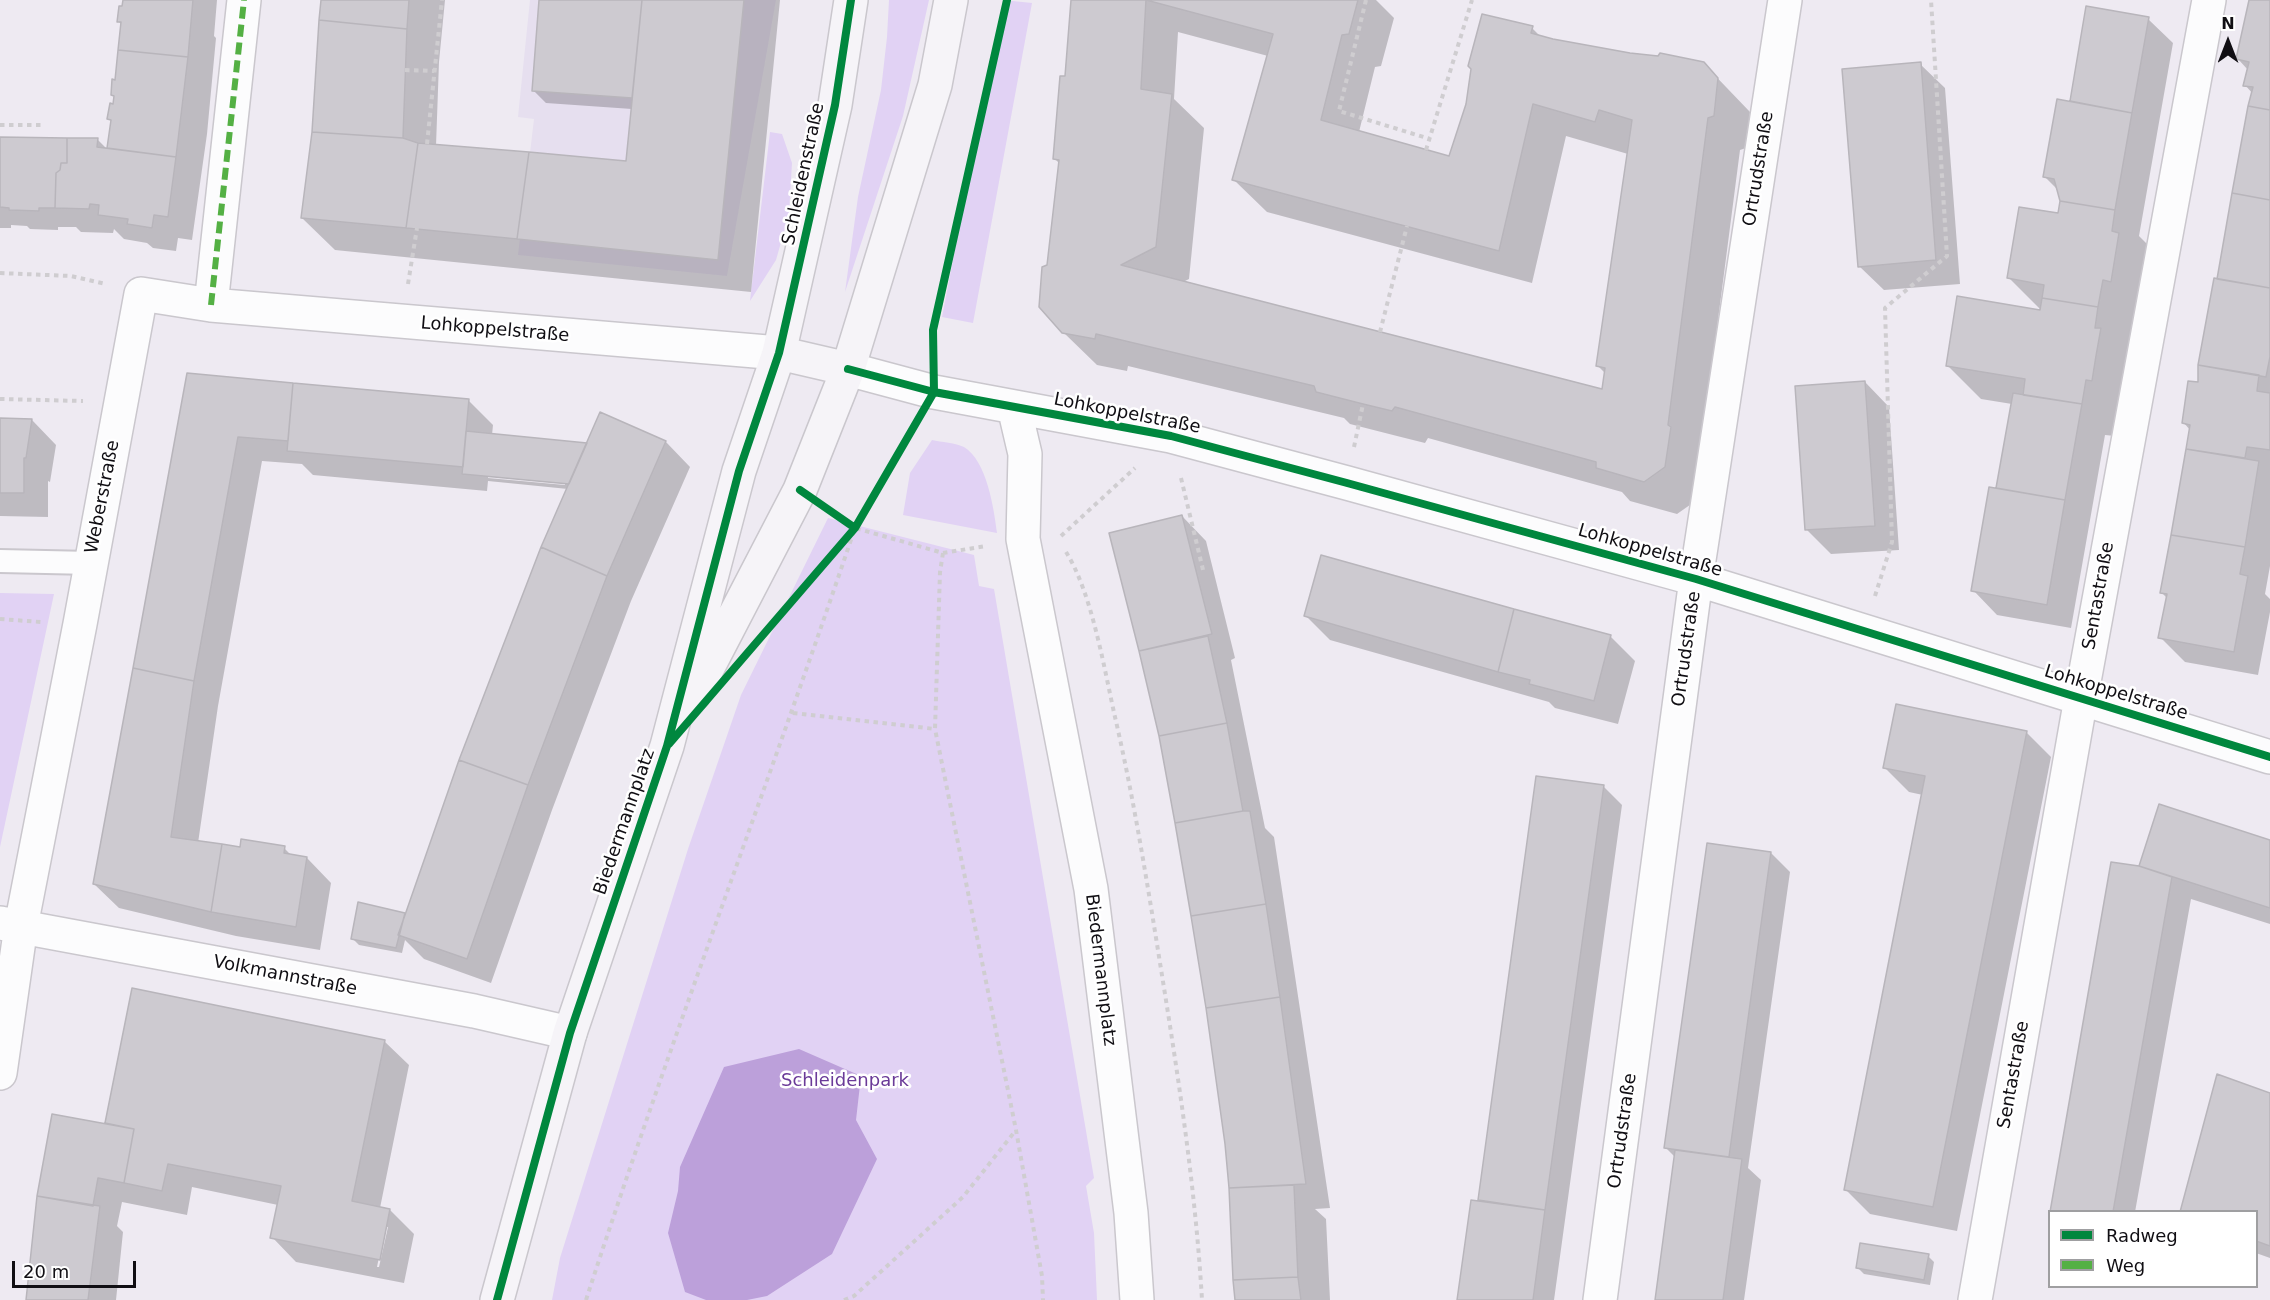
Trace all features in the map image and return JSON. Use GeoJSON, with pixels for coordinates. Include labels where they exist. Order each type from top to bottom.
{"type":"FeatureCollection","features":[{"type":"Feature","properties":{"kind":"main road","name":"Schleidenstraße"},"geometry":{"type":"LineString","coordinates":[[779,353],[835,105],[851,0]]}},
{"type":"Feature","properties":{"kind":"main road"},"geometry":{"type":"LineString","coordinates":[[779,353],[848,369],[935,85],[951,0]]}},
{"type":"Feature","properties":{"kind":"main road","name":"Biedermannplatz"},"geometry":{"type":"LineString","coordinates":[[497,1300],[570,1033],[667,746],[739,471],[779,353]]}},
{"type":"Feature","properties":{"kind":"main road","name":"Biedermannplatz"},"geometry":{"type":"LineString","coordinates":[[667,746],[800,490],[848,369]]}},
{"type":"Feature","properties":{"kind":"street"},"geometry":{"type":"LineString","coordinates":[[141,294],[211,305],[244,0]]}},
{"type":"Feature","properties":{"kind":"street","name":"Ortrudstraße"},"geometry":{"type":"LineString","coordinates":[[1600,1300],[1696,579],[1785,0]]}},
{"type":"Feature","properties":{"kind":"street","name":"Sentastraße"},"geometry":{"type":"LineString","coordinates":[[1975,1300],[2080,698],[2209,0]]}},
{"type":"Feature","properties":{"kind":"street","name":"Weberstraße"},"geometry":{"type":"LineString","coordinates":[[0,1073],[10,925],[91,563],[141,294]]}},
{"type":"Feature","properties":{"kind":"street","name":"Lohkoppelstraße"},"geometry":{"type":"LineString","coordinates":[[211,305],[779,353]]}},
{"type":"Feature","properties":{"kind":"street"},"geometry":{"type":"LineString","coordinates":[[848,369],[934,392],[1014,407]]}},
{"type":"Feature","properties":{"kind":"street","name":"Lohkoppelstraße"},"geometry":{"type":"LineString","coordinates":[[1014,407],[1171,436],[1696,579],[2270,757]]}},
{"type":"Feature","properties":{"kind":"street","name":"Biedermannplatz"},"geometry":{"type":"LineString","coordinates":[[1014,407],[1025,454],[1023,540],[1090,889],[1131,1213],[1137,1300]]}},
{"type":"Feature","properties":{"kind":"street","name":"Volkmannstraße"},"geometry":{"type":"LineString","coordinates":[[10,925],[474,1011],[570,1033]]}},
{"type":"Feature","properties":{"kind":"lane"},"geometry":{"type":"LineString","coordinates":[[0,561],[91,563]]}},
{"type":"Feature","properties":{"kind":"path"},"geometry":{"type":"LineString","coordinates":[[427,144],[442,0]]}},
{"type":"Feature","properties":{"kind":"path"},"geometry":{"type":"LineString","coordinates":[[1366,0],[1339,111],[1430,139]]}},
{"type":"Feature","properties":{"kind":"path"},"geometry":{"type":"LineString","coordinates":[[1426,150],[1472,0]]}},
{"type":"Feature","properties":{"kind":"path"},"geometry":{"type":"LineString","coordinates":[[1864,631],[1892,542],[1885,308],[1947,255],[1931,0]]}},
{"type":"Feature","properties":{"kind":"path"},"geometry":{"type":"LineString","coordinates":[[405,70],[434,71]]}},
{"type":"Feature","properties":{"kind":"path"},"geometry":{"type":"LineString","coordinates":[[0,125],[42,125]]}},
{"type":"Feature","properties":{"kind":"path"},"geometry":{"type":"LineString","coordinates":[[1380,332],[1407,226]]}},
{"type":"Feature","properties":{"kind":"path"},"geometry":{"type":"LineString","coordinates":[[402,322],[417,228]]}},
{"type":"Feature","properties":{"kind":"path"},"geometry":{"type":"LineString","coordinates":[[0,273],[71,276],[141,294]]}},
{"type":"Feature","properties":{"kind":"path"},"geometry":{"type":"LineString","coordinates":[[840,545],[855,528],[934,392]]}},
{"type":"Feature","properties":{"kind":"path"},"geometry":{"type":"LineString","coordinates":[[0,399],[88,401]]}},
{"type":"Feature","properties":{"kind":"path"},"geometry":{"type":"LineString","coordinates":[[1023,540],[1058,539],[1171,436],[1204,574]]}},
{"type":"Feature","properties":{"kind":"path"},"geometry":{"type":"LineString","coordinates":[[800,490],[855,528],[943,553],[940,572],[935,729],[1016,1130],[1042,1276],[1043,1300]]}},
{"type":"Feature","properties":{"kind":"path"},"geometry":{"type":"LineString","coordinates":[[586,1300],[655,1094],[792,713],[855,528]]}},
{"type":"Feature","properties":{"kind":"path"},"geometry":{"type":"LineString","coordinates":[[1058,539],[1075,567],[1087,600],[1132,794],[1182,1100],[1198,1240],[1202,1300]]}},
{"type":"Feature","properties":{"kind":"path"},"geometry":{"type":"LineString","coordinates":[[792,713],[935,729]]}},
{"type":"Feature","properties":{"kind":"path"},"geometry":{"type":"LineString","coordinates":[[844,1300],[854,1296],[963,1197],[1016,1130]]}},
{"type":"Feature","properties":{"kind":"shaded area"},"geometry":{"type":"Polygon","coordinates":[[[530,0],[776,0],[727,276],[518,255],[534,119],[518,117],[530,0]]]}},
{"type":"Feature","properties":{"kind":"shaded area"},"geometry":{"type":"Polygon","coordinates":[[[799,1049],[861,1076],[856,1120],[877,1159],[832,1254],[767,1296],[747,1300],[706,1300],[685,1292],[668,1233],[678,1191],[680,1167],[724,1067],[799,1049]]]}},
{"type":"Feature","properties":{"kind":"green space"},"geometry":{"type":"Polygon","coordinates":[[[889,0],[929,0],[903,116],[845,292],[858,197],[881,90],[889,0]]]}},
{"type":"Feature","properties":{"kind":"green space"},"geometry":{"type":"Polygon","coordinates":[[[1003,0],[1032,3],[973,323],[942,317],[1003,0]]]}},
{"type":"Feature","properties":{"kind":"green space"},"geometry":{"type":"Polygon","coordinates":[[[770,132],[782,134],[792,163],[789,214],[776,260],[750,301],[770,132]]]}},
{"type":"Feature","properties":{"kind":"green space"},"geometry":{"type":"Polygon","coordinates":[[[932,440],[964,447],[972,454],[988,486],[997,533],[903,515],[910,473],[932,440]]]}},
{"type":"Feature","properties":{"kind":"green space","name":"Schleidenpark"},"geometry":{"type":"Polygon","coordinates":[[[828,518],[974,555],[979,586],[994,589],[1094,1178],[1086,1186],[1094,1233],[1097,1300],[552,1300],[560,1258],[688,849],[741,695],[828,518]]]}},
{"type":"Feature","properties":{"kind":"green space"},"geometry":{"type":"Polygon","coordinates":[[[0,593],[54,594],[0,847],[0,593]]]}},
{"type":"Feature","properties":{"kind":"building"},"geometry":{"type":"Polygon","coordinates":[[[123,0],[193,0],[188,57],[118,50],[121,22],[117,22],[119,6],[122,6],[123,0]]]}},
{"type":"Feature","properties":{"kind":"building"},"geometry":{"type":"Polygon","coordinates":[[[321,0],[409,0],[407,29],[319,20],[321,0]]]}},
{"type":"Feature","properties":{"kind":"building"},"geometry":{"type":"Polygon","coordinates":[[[539,0],[642,0],[632,98],[532,91],[539,0]]]}},
{"type":"Feature","properties":{"kind":"building"},"geometry":{"type":"Polygon","coordinates":[[[642,0],[744,0],[718,260],[517,239],[529,152],[626,161],[642,0]]]}},
{"type":"Feature","properties":{"kind":"building"},"geometry":{"type":"Polygon","coordinates":[[[1071,0],[1146,0],[1358,0],[1349,34],[1342,35],[1321,120],[1449,156],[1466,104],[1471,69],[1468,66],[1482,14],[1533,26],[1531,33],[1553,39],[1630,53],[1658,56],[1660,53],[1704,62],[1718,78],[1714,116],[1708,118],[1668,425],[1671,427],[1665,467],[1644,482],[1596,468],[1596,462],[1395,407],[1392,411],[1316,392],[1314,386],[1096,334],[1095,339],[1062,333],[1039,307],[1042,267],[1047,265],[1059,160],[1053,159],[1060,76],[1065,76],[1071,0]],[[1146,0],[1141,89],[1172,94],[1156,247],[1121,265],[1602,389],[1605,368],[1596,366],[1632,120],[1599,110],[1595,122],[1533,104],[1499,251],[1232,180],[1273,34],[1146,0]]]}},
{"type":"Feature","properties":{"kind":"building"},"geometry":{"type":"Polygon","coordinates":[[[2249,0],[2270,0],[2270,110],[2248,106],[2253,87],[2243,86],[2249,62],[2236,59],[2249,0]]]}},
{"type":"Feature","properties":{"kind":"building"},"geometry":{"type":"Polygon","coordinates":[[[2086,6],[2149,17],[2132,113],[2070,101],[2086,6]]]}},
{"type":"Feature","properties":{"kind":"building"},"geometry":{"type":"Polygon","coordinates":[[[319,20],[407,29],[403,138],[312,132],[319,20]]]}},
{"type":"Feature","properties":{"kind":"building"},"geometry":{"type":"Polygon","coordinates":[[[118,50],[188,57],[176,157],[107,148],[111,120],[107,119],[110,103],[113,104],[112,79],[115,80],[118,50]]]}},
{"type":"Feature","properties":{"kind":"building"},"geometry":{"type":"Polygon","coordinates":[[[1921,62],[1936,260],[1858,267],[1842,69],[1921,62]]]}},
{"type":"Feature","properties":{"kind":"building"},"geometry":{"type":"Polygon","coordinates":[[[2057,99],[2132,113],[2115,210],[2060,201],[2054,179],[2043,177],[2057,99]]]}},
{"type":"Feature","properties":{"kind":"building"},"geometry":{"type":"Polygon","coordinates":[[[2248,106],[2270,110],[2270,200],[2232,193],[2248,106]]]}},
{"type":"Feature","properties":{"kind":"building"},"geometry":{"type":"Polygon","coordinates":[[[312,132],[403,138],[418,143],[406,228],[301,218],[312,132]]]}},
{"type":"Feature","properties":{"kind":"building"},"geometry":{"type":"Polygon","coordinates":[[[0,137],[67,138],[67,163],[61,163],[60,170],[56,173],[55,208],[39,208],[39,211],[9,210],[9,208],[0,207],[0,137]]]}},
{"type":"Feature","properties":{"kind":"building"},"geometry":{"type":"Polygon","coordinates":[[[67,138],[98,138],[97,147],[176,157],[168,217],[154,215],[152,228],[127,224],[128,219],[98,215],[99,205],[90,204],[89,209],[55,208],[56,173],[60,170],[61,163],[67,163],[67,138]]]}},
{"type":"Feature","properties":{"kind":"building"},"geometry":{"type":"Polygon","coordinates":[[[418,143],[529,152],[517,239],[406,228],[418,143]]]}},
{"type":"Feature","properties":{"kind":"building"},"geometry":{"type":"Polygon","coordinates":[[[2232,193],[2270,200],[2270,288],[2217,279],[2232,193]]]}},
{"type":"Feature","properties":{"kind":"building"},"geometry":{"type":"Polygon","coordinates":[[[2060,201],[2115,210],[2112,231],[2119,233],[2111,282],[2103,280],[2098,307],[2042,298],[2044,285],[2007,278],[2019,207],[2058,213],[2060,201]]]}},
{"type":"Feature","properties":{"kind":"building"},"geometry":{"type":"Polygon","coordinates":[[[2214,278],[2270,288],[2270,357],[2266,377],[2198,365],[2214,278]]]}},
{"type":"Feature","properties":{"kind":"building"},"geometry":{"type":"Polygon","coordinates":[[[1957,296],[2040,310],[2042,298],[2098,307],[2095,328],[2101,328],[2092,381],[2086,380],[2082,404],[2023,395],[2025,379],[1946,366],[1957,296]]]}},
{"type":"Feature","properties":{"kind":"building"},"geometry":{"type":"Polygon","coordinates":[[[2198,365],[2259,375],[2257,391],[2270,393],[2270,450],[2247,447],[2245,458],[2186,449],[2190,425],[2182,423],[2188,381],[2198,382],[2198,365]]]}},
{"type":"Feature","properties":{"kind":"building"},"geometry":{"type":"Polygon","coordinates":[[[187,373],[293,383],[288,441],[238,437],[194,681],[133,668],[187,373]]]}},
{"type":"Feature","properties":{"kind":"building"},"geometry":{"type":"Polygon","coordinates":[[[1865,381],[1875,526],[1805,530],[1795,386],[1865,381]]]}},
{"type":"Feature","properties":{"kind":"building"},"geometry":{"type":"Polygon","coordinates":[[[293,383],[469,399],[463,467],[287,451],[293,383]]]}},
{"type":"Feature","properties":{"kind":"building"},"geometry":{"type":"Polygon","coordinates":[[[2013,393],[2082,404],[2065,500],[1996,488],[2013,393]]]}},
{"type":"Feature","properties":{"kind":"building"},"geometry":{"type":"Polygon","coordinates":[[[600,412],[666,441],[607,576],[541,547],[600,412]]]}},
{"type":"Feature","properties":{"kind":"building"},"geometry":{"type":"Polygon","coordinates":[[[0,418],[32,419],[26,458],[24,458],[24,493],[0,493],[0,418]]]}},
{"type":"Feature","properties":{"kind":"building"},"geometry":{"type":"Polygon","coordinates":[[[466,431],[587,443],[569,484],[462,474],[466,431]]]}},
{"type":"Feature","properties":{"kind":"building"},"geometry":{"type":"Polygon","coordinates":[[[2186,449],[2259,461],[2245,547],[2171,535],[2186,449]]]}},
{"type":"Feature","properties":{"kind":"building"},"geometry":{"type":"Polygon","coordinates":[[[1989,487],[2065,500],[2047,605],[1971,591],[1989,487]]]}},
{"type":"Feature","properties":{"kind":"building"},"geometry":{"type":"Polygon","coordinates":[[[1182,515],[1212,634],[1139,651],[1109,533],[1182,515]]]}},
{"type":"Feature","properties":{"kind":"building"},"geometry":{"type":"Polygon","coordinates":[[[2171,535],[2245,547],[2240,574],[2248,576],[2234,652],[2158,638],[2167,594],[2160,593],[2171,535]]]}},
{"type":"Feature","properties":{"kind":"building"},"geometry":{"type":"Polygon","coordinates":[[[541,547],[607,576],[528,785],[459,760],[541,547]]]}},
{"type":"Feature","properties":{"kind":"building"},"geometry":{"type":"Polygon","coordinates":[[[1321,555],[1514,609],[1498,672],[1304,616],[1321,555]]]}},
{"type":"Feature","properties":{"kind":"building"},"geometry":{"type":"Polygon","coordinates":[[[1514,609],[1611,635],[1594,701],[1529,684],[1530,680],[1498,672],[1514,609]]]}},
{"type":"Feature","properties":{"kind":"building"},"geometry":{"type":"Polygon","coordinates":[[[1208,636],[1227,723],[1159,736],[1139,651],[1208,636]]]}},
{"type":"Feature","properties":{"kind":"building"},"geometry":{"type":"Polygon","coordinates":[[[133,668],[194,681],[171,837],[222,844],[211,912],[93,884],[133,668]]]}},
{"type":"Feature","properties":{"kind":"building"},"geometry":{"type":"Polygon","coordinates":[[[1896,704],[2027,731],[1933,1207],[1844,1190],[1925,776],[1883,768],[1896,704]]]}},
{"type":"Feature","properties":{"kind":"building"},"geometry":{"type":"Polygon","coordinates":[[[1227,723],[1243,811],[1175,823],[1159,736],[1227,723]]]}},
{"type":"Feature","properties":{"kind":"building"},"geometry":{"type":"Polygon","coordinates":[[[459,760],[528,785],[467,959],[398,935],[459,760]]]}},
{"type":"Feature","properties":{"kind":"building"},"geometry":{"type":"Polygon","coordinates":[[[1536,776],[1604,785],[1545,1210],[1478,1200],[1536,776]]]}},
{"type":"Feature","properties":{"kind":"building"},"geometry":{"type":"Polygon","coordinates":[[[2159,804],[2270,840],[2270,908],[2139,866],[2159,804]]]}},
{"type":"Feature","properties":{"kind":"building"},"geometry":{"type":"Polygon","coordinates":[[[1250,811],[1266,904],[1191,916],[1175,823],[1250,811]]]}},
{"type":"Feature","properties":{"kind":"building"},"geometry":{"type":"Polygon","coordinates":[[[241,839],[285,846],[284,853],[307,857],[296,927],[211,912],[222,844],[240,847],[241,839]]]}},
{"type":"Feature","properties":{"kind":"building"},"geometry":{"type":"Polygon","coordinates":[[[1707,843],[1771,852],[1729,1157],[1664,1148],[1707,843]]]}},
{"type":"Feature","properties":{"kind":"building"},"geometry":{"type":"Polygon","coordinates":[[[2111,862],[2139,866],[2172,877],[2113,1210],[2050,1210],[2111,862]]]}},
{"type":"Feature","properties":{"kind":"building"},"geometry":{"type":"Polygon","coordinates":[[[358,902],[405,913],[396,948],[351,939],[358,902]]]}},
{"type":"Feature","properties":{"kind":"building"},"geometry":{"type":"Polygon","coordinates":[[[1266,904],[1280,997],[1206,1008],[1191,916],[1266,904]]]}},
{"type":"Feature","properties":{"kind":"building"},"geometry":{"type":"Polygon","coordinates":[[[132,988],[385,1040],[352,1201],[390,1209],[380,1260],[270,1238],[281,1186],[168,1164],[162,1191],[124,1183],[134,1129],[105,1123],[132,988]]]}},
{"type":"Feature","properties":{"kind":"building"},"geometry":{"type":"Polygon","coordinates":[[[1280,997],[1306,1184],[1229,1188],[1206,1008],[1280,997]]]}},
{"type":"Feature","properties":{"kind":"building"},"geometry":{"type":"Polygon","coordinates":[[[2217,1074],[2270,1093],[2270,1246],[2258,1242],[2258,1210],[2181,1210],[2217,1074]]]}},
{"type":"Feature","properties":{"kind":"building"},"geometry":{"type":"Polygon","coordinates":[[[52,1114],[134,1129],[124,1183],[98,1178],[93,1206],[37,1196],[52,1114]]]}},
{"type":"Feature","properties":{"kind":"building"},"geometry":{"type":"Polygon","coordinates":[[[1675,1150],[1742,1159],[1723,1300],[1655,1300],[1675,1150]]]}},
{"type":"Feature","properties":{"kind":"building"},"geometry":{"type":"Polygon","coordinates":[[[1294,1185],[1298,1277],[1233,1280],[1229,1188],[1294,1185]]]}},
{"type":"Feature","properties":{"kind":"building"},"geometry":{"type":"Polygon","coordinates":[[[37,1196],[100,1206],[88,1300],[26,1300],[37,1196]]]}},
{"type":"Feature","properties":{"kind":"building"},"geometry":{"type":"Polygon","coordinates":[[[1471,1200],[1545,1210],[1533,1300],[1457,1300],[1471,1200]]]}},
{"type":"Feature","properties":{"kind":"building"},"geometry":{"type":"Polygon","coordinates":[[[1860,1243],[1929,1254],[1924,1280],[1856,1268],[1860,1243]]]}},
{"type":"Feature","properties":{"kind":"building"},"geometry":{"type":"Polygon","coordinates":[[[1298,1277],[1301,1300],[1235,1300],[1233,1280],[1298,1277]]]}},
{"type":"Feature","properties":{"kind":"marked path"},"geometry":{"type":"LineString","coordinates":[[211,305],[244,0]]}},
{"type":"Feature","properties":{"kind":"cycle path"},"geometry":{"type":"LineString","coordinates":[[497,1300],[570,1033],[667,746],[739,471],[779,353],[835,105],[851,0]]}},
{"type":"Feature","properties":{"kind":"cycle path"},"geometry":{"type":"LineString","coordinates":[[800,490],[855,528],[934,392],[933,330],[1007,0]]}},
{"type":"Feature","properties":{"kind":"cycle path"},"geometry":{"type":"LineString","coordinates":[[848,369],[934,392],[1171,436],[1347,483],[1696,579],[2270,757]]}},
{"type":"Feature","properties":{"kind":"cycle path"},"geometry":{"type":"LineString","coordinates":[[669,744],[855,528]]}}]}
